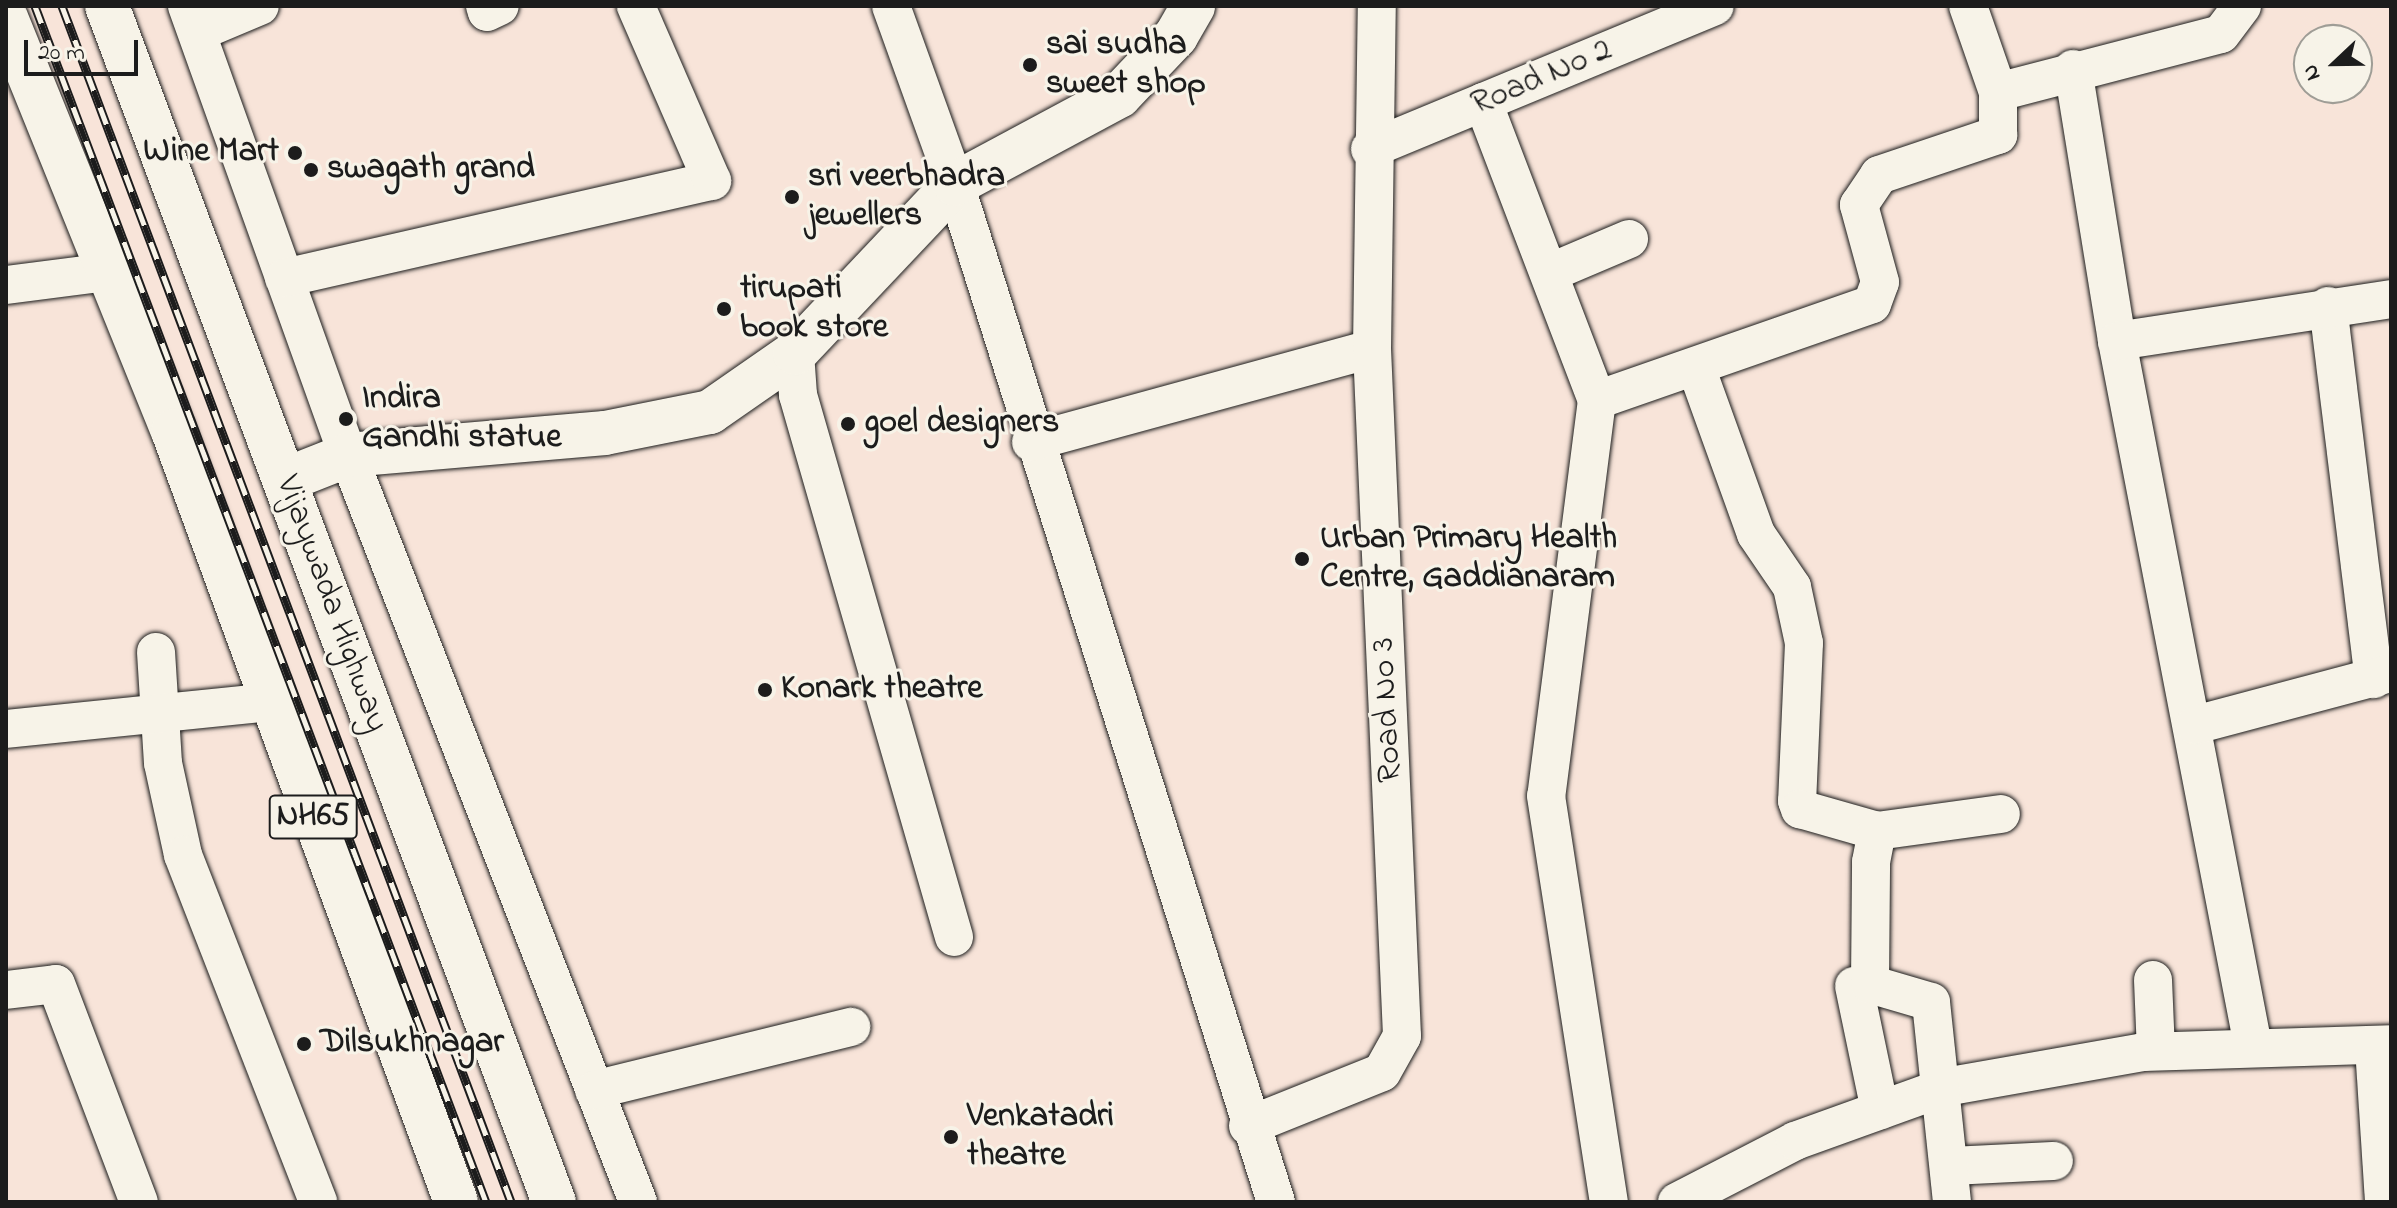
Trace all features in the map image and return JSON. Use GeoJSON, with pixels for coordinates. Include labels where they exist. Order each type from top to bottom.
{"type":"FeatureCollection","features":[{"type":"Feature","properties":{"kind":"main road","name":"Vijaywada Highway"},"geometry":{"type":"LineString","coordinates":[[107,6],[554,1202]]}},
{"type":"Feature","properties":{"kind":"main road"},"geometry":{"type":"LineString","coordinates":[[285,480],[348,455],[605,433],[710,412],[795,353],[955,184],[1119,96],[1176,36],[1193,6]]}},
{"type":"Feature","properties":{"kind":"main road","name":"NH65"},"geometry":{"type":"LineString","coordinates":[[6,18],[108,272],[456,1202]]}},
{"type":"Feature","properties":{"kind":"street"},"geometry":{"type":"LineString","coordinates":[[260,6],[192,19],[348,455],[638,1202]]}},
{"type":"Feature","properties":{"kind":"street"},"geometry":{"type":"LineString","coordinates":[[485,6],[500,6]]}},
{"type":"Feature","properties":{"kind":"street"},"geometry":{"type":"LineString","coordinates":[[284,278],[712,181],[636,6]]}},
{"type":"Feature","properties":{"kind":"street"},"geometry":{"type":"LineString","coordinates":[[891,6],[955,184],[1031,442],[1248,1126],[1276,1202]]}},
{"type":"Feature","properties":{"kind":"street","name":"Road No 3"},"geometry":{"type":"LineString","coordinates":[[1248,1126],[1382,1072],[1402,1036],[1372,349],[1370,149],[1377,6]]}},
{"type":"Feature","properties":{"kind":"street","name":"Road No 2"},"geometry":{"type":"LineString","coordinates":[[1370,149],[1715,6]]}},
{"type":"Feature","properties":{"kind":"street"},"geometry":{"type":"LineString","coordinates":[[1597,400],[1697,370],[1872,304],[1880,282],[1859,205],[1864,188],[1879,175],[1998,135],[1998,92],[1968,6]]}},
{"type":"Feature","properties":{"kind":"street"},"geometry":{"type":"LineString","coordinates":[[1998,92],[2073,69],[2221,34],[2242,6]]}},
{"type":"Feature","properties":{"kind":"street"},"geometry":{"type":"LineString","coordinates":[[2073,69],[2117,341],[2195,725],[2253,1046]]}},
{"type":"Feature","properties":{"kind":"street"},"geometry":{"type":"LineString","coordinates":[[1483,102],[1597,400],[1546,796],[1609,1202]]}},
{"type":"Feature","properties":{"kind":"street"},"geometry":{"type":"LineString","coordinates":[[1549,273],[1629,239]]}},
{"type":"Feature","properties":{"kind":"street"},"geometry":{"type":"LineString","coordinates":[[6,285],[108,272]]}},
{"type":"Feature","properties":{"kind":"street"},"geometry":{"type":"LineString","coordinates":[[2117,341],[2328,306],[2391,299]]}},
{"type":"Feature","properties":{"kind":"street"},"geometry":{"type":"LineString","coordinates":[[2195,725],[2382,676],[2328,306]]}},
{"type":"Feature","properties":{"kind":"street"},"geometry":{"type":"LineString","coordinates":[[1031,442],[1372,349]]}},
{"type":"Feature","properties":{"kind":"street"},"geometry":{"type":"LineString","coordinates":[[795,353],[798,395],[954,937]]}},
{"type":"Feature","properties":{"kind":"street"},"geometry":{"type":"LineString","coordinates":[[1697,370],[1756,534],[1792,587],[1804,643],[1800,809],[1877,831],[2001,814]]}},
{"type":"Feature","properties":{"kind":"street"},"geometry":{"type":"LineString","coordinates":[[156,652],[160,713],[183,855],[318,1202]]}},
{"type":"Feature","properties":{"kind":"street"},"geometry":{"type":"LineString","coordinates":[[6,729],[271,702]]}},
{"type":"Feature","properties":{"kind":"street"},"geometry":{"type":"LineString","coordinates":[[1877,831],[1870,984],[1931,1002],[1945,1087],[1951,1184],[2054,1161]]}},
{"type":"Feature","properties":{"kind":"street"},"geometry":{"type":"LineString","coordinates":[[2153,980],[2156,1051]]}},
{"type":"Feature","properties":{"kind":"street"},"geometry":{"type":"LineString","coordinates":[[6,990],[56,984],[139,1202]]}},
{"type":"Feature","properties":{"kind":"street"},"geometry":{"type":"LineString","coordinates":[[1854,986],[1880,1110]]}},
{"type":"Feature","properties":{"kind":"street"},"geometry":{"type":"LineString","coordinates":[[594,1090],[851,1027]]}},
{"type":"Feature","properties":{"kind":"street"},"geometry":{"type":"LineString","coordinates":[[1684,1201],[1795,1141],[1945,1087],[2156,1051],[2253,1046],[2382,1045],[2384,1202]]}},
{"type":"Feature","properties":{"kind":"railway"},"geometry":{"type":"LineString","coordinates":[[35,6],[486,1202]]}},
{"type":"Feature","properties":{"kind":"railway"},"geometry":{"type":"LineString","coordinates":[[62,6],[511,1202]]}},
{"type":"Feature","properties":{"kind":"place","name":"sai sudha sweet shop"},"geometry":{"type":"Point","coordinates":[1030,65]}},
{"type":"Feature","properties":{"kind":"place","name":"Wine Mart"},"geometry":{"type":"Point","coordinates":[295,153]}},
{"type":"Feature","properties":{"kind":"place","name":"swagath grand"},"geometry":{"type":"Point","coordinates":[311,170]}},
{"type":"Feature","properties":{"kind":"place","name":"sri veerbhadra jewellers"},"geometry":{"type":"Point","coordinates":[792,197]}},
{"type":"Feature","properties":{"kind":"place","name":"tirupati book store"},"geometry":{"type":"Point","coordinates":[724,309]}},
{"type":"Feature","properties":{"kind":"place","name":"Indira Gandhi statue"},"geometry":{"type":"Point","coordinates":[346,419]}},
{"type":"Feature","properties":{"kind":"place","name":"goel designers"},"geometry":{"type":"Point","coordinates":[848,424]}},
{"type":"Feature","properties":{"kind":"place","name":"Urban Primary Health Centre, Gaddianaram"},"geometry":{"type":"Point","coordinates":[1302,559]}},
{"type":"Feature","properties":{"kind":"place","name":"Konark theatre"},"geometry":{"type":"Point","coordinates":[765,690]}},
{"type":"Feature","properties":{"kind":"place","name":"Dilsukhnagar"},"geometry":{"type":"Point","coordinates":[304,1044]}},
{"type":"Feature","properties":{"kind":"place","name":"Venkatadri theatre"},"geometry":{"type":"Point","coordinates":[951,1137]}}]}
